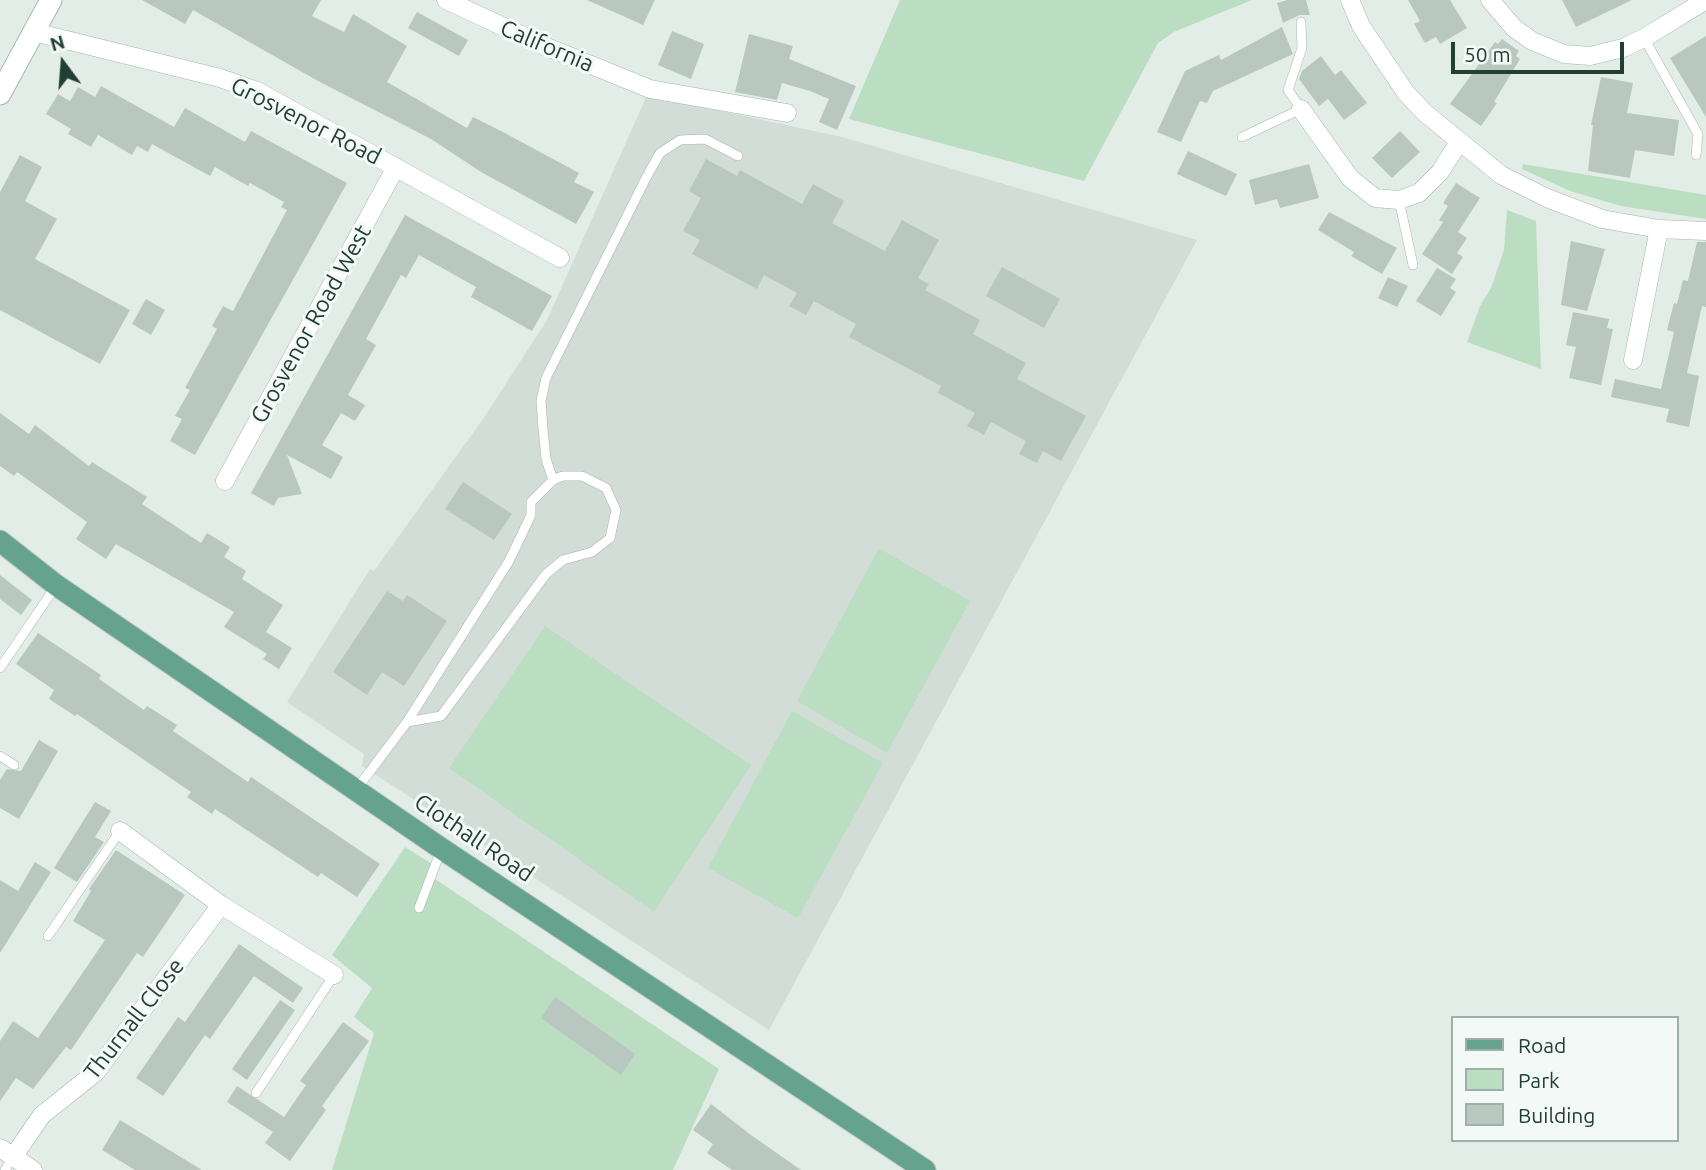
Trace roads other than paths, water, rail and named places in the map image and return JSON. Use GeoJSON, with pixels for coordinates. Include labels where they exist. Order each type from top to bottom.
{"type":"FeatureCollection","features":[{"type":"Feature","properties":{"kind":"main road"},"geometry":{"type":"LineString","coordinates":[[0,94],[51,0]]}},
{"type":"Feature","properties":{"kind":"main road","name":"Clothall Road"},"geometry":{"type":"LineString","coordinates":[[0,541],[56,585],[442,849],[925,1170]]}},
{"type":"Feature","properties":{"kind":"street","name":"California"},"geometry":{"type":"LineString","coordinates":[[446,0],[547,47],[650,89],[788,113]]}},
{"type":"Feature","properties":{"kind":"street"},"geometry":{"type":"LineString","coordinates":[[1350,0],[1361,26],[1385,66],[1425,113],[1501,175],[1547,198],[1602,219],[1659,229],[1706,231]]}},
{"type":"Feature","properties":{"kind":"street"},"geometry":{"type":"LineString","coordinates":[[1490,0],[1514,28],[1540,45],[1564,54],[1605,54],[1644,38],[1706,0]]}},
{"type":"Feature","properties":{"kind":"street","name":"Grosvenor Road"},"geometry":{"type":"LineString","coordinates":[[34,32],[220,78],[257,90],[560,258]]}},
{"type":"Feature","properties":{"kind":"street"},"geometry":{"type":"LineString","coordinates":[[1301,109],[1350,178],[1375,198],[1399,200],[1419,193],[1428,186],[1460,142]]}},
{"type":"Feature","properties":{"kind":"street","name":"Grosvenor Road West"},"geometry":{"type":"LineString","coordinates":[[225,481],[396,167]]}},
{"type":"Feature","properties":{"kind":"street"},"geometry":{"type":"LineString","coordinates":[[1633,360],[1659,229]]}},
{"type":"Feature","properties":{"kind":"street"},"geometry":{"type":"LineString","coordinates":[[120,831],[221,905],[334,975]]}},
{"type":"Feature","properties":{"kind":"street","name":"Thurnall Close"},"geometry":{"type":"LineString","coordinates":[[6,1159],[42,1115],[96,1072],[221,905]]}},
{"type":"Feature","properties":{"kind":"street"},"geometry":{"type":"LineString","coordinates":[[6,1159],[33,1170]]}},
{"type":"Feature","properties":{"kind":"lane"},"geometry":{"type":"LineString","coordinates":[[1242,137],[1301,109],[1288,90],[1302,48],[1301,22]]}},
{"type":"Feature","properties":{"kind":"lane"},"geometry":{"type":"LineString","coordinates":[[1644,38],[1699,134],[1696,155]]}},
{"type":"Feature","properties":{"kind":"lane"},"geometry":{"type":"LineString","coordinates":[[553,480],[546,459],[542,420],[541,401],[546,378],[660,153],[680,141],[705,139],[737,156]]}},
{"type":"Feature","properties":{"kind":"lane"},"geometry":{"type":"LineString","coordinates":[[1399,200],[1413,265]]}},
{"type":"Feature","properties":{"kind":"lane"},"geometry":{"type":"LineString","coordinates":[[356,790],[407,722],[509,561],[531,515],[531,502],[553,480],[563,476],[582,476],[606,488],[617,510],[610,538],[592,552],[562,560],[546,574],[441,716],[407,722]]}},
{"type":"Feature","properties":{"kind":"lane"},"geometry":{"type":"LineString","coordinates":[[0,668],[56,585]]}},
{"type":"Feature","properties":{"kind":"lane"},"geometry":{"type":"LineString","coordinates":[[0,756],[15,765]]}},
{"type":"Feature","properties":{"kind":"lane"},"geometry":{"type":"LineString","coordinates":[[48,936],[120,831]]}},
{"type":"Feature","properties":{"kind":"lane"},"geometry":{"type":"LineString","coordinates":[[419,908],[442,849]]}},
{"type":"Feature","properties":{"kind":"lane"},"geometry":{"type":"LineString","coordinates":[[256,1093],[334,975]]}}]}
